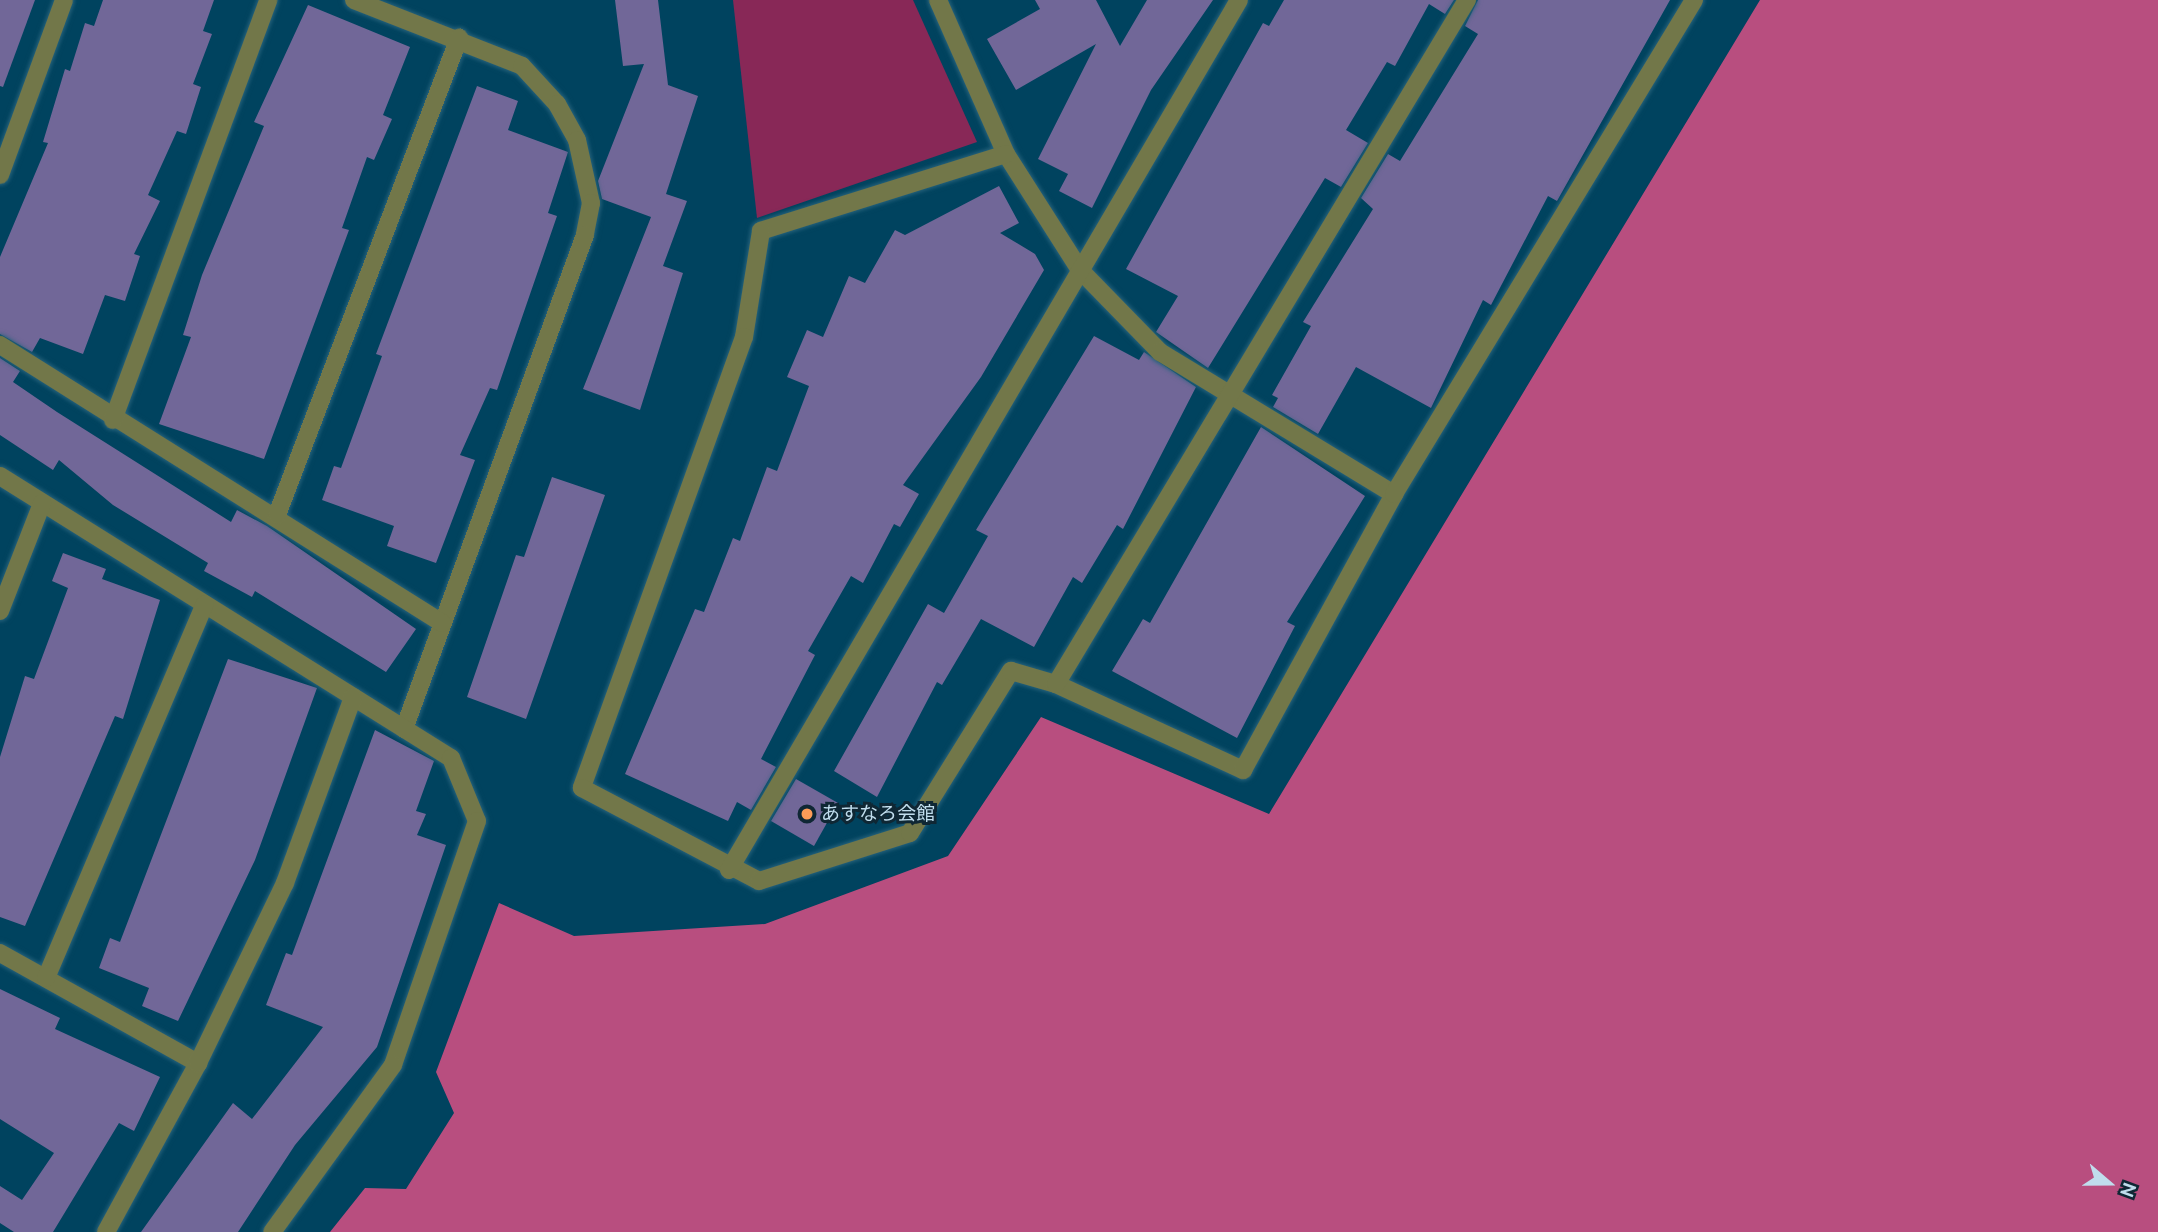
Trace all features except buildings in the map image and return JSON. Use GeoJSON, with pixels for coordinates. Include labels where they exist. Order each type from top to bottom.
{"type":"FeatureCollection","features":[{"type":"Feature","properties":{"kind":"street"},"geometry":{"type":"LineString","coordinates":[[0,176],[64,0]]}},
{"type":"Feature","properties":{"kind":"street"},"geometry":{"type":"LineString","coordinates":[[113,420],[268,0]]}},
{"type":"Feature","properties":{"kind":"street"},"geometry":{"type":"LineString","coordinates":[[354,0],[458,38],[522,66],[557,104],[578,140],[591,203],[585,235],[404,729]]}},
{"type":"Feature","properties":{"kind":"street"},"geometry":{"type":"LineString","coordinates":[[937,0],[1006,154],[1080,270],[1160,352],[1228,396],[1394,494]]}},
{"type":"Feature","properties":{"kind":"street"},"geometry":{"type":"LineString","coordinates":[[729,870],[1239,0]]}},
{"type":"Feature","properties":{"kind":"street"},"geometry":{"type":"LineString","coordinates":[[1056,684],[1467,0]]}},
{"type":"Feature","properties":{"kind":"street"},"geometry":{"type":"LineString","coordinates":[[1006,154],[761,231],[744,337],[582,788],[729,870],[759,881],[910,833],[1011,671],[1056,684],[1243,770],[1394,494],[1694,0]]}},
{"type":"Feature","properties":{"kind":"street"},"geometry":{"type":"LineString","coordinates":[[277,515],[458,38]]}},
{"type":"Feature","properties":{"kind":"street"},"geometry":{"type":"LineString","coordinates":[[0,345],[242,502],[277,515],[442,623]]}},
{"type":"Feature","properties":{"kind":"street"},"geometry":{"type":"LineString","coordinates":[[0,476],[451,758],[477,821],[393,1065],[272,1232]]}},
{"type":"Feature","properties":{"kind":"street"},"geometry":{"type":"LineString","coordinates":[[0,611],[42,503]]}},
{"type":"Feature","properties":{"kind":"street"},"geometry":{"type":"LineString","coordinates":[[46,978],[205,604]]}},
{"type":"Feature","properties":{"kind":"street"},"geometry":{"type":"LineString","coordinates":[[106,1232],[198,1063],[285,883],[354,697]]}},
{"type":"Feature","properties":{"kind":"street"},"geometry":{"type":"LineString","coordinates":[[0,953],[198,1063]]}},
{"type":"Feature","properties":{"kind":"shaded area"},"geometry":{"type":"Polygon","coordinates":[[[733,0],[913,0],[977,142],[757,218],[733,0]]]}},
{"type":"Feature","properties":{"kind":"shaded area"},"geometry":{"type":"Polygon","coordinates":[[[1760,0],[2158,0],[2158,1232],[330,1232],[365,1188],[406,1189],[454,1113],[436,1072],[499,903],[574,936],[765,924],[948,856],[1041,717],[1269,814],[1760,0]]]}},
{"type":"Feature","properties":{"kind":"place","name":"あすなろ会館"},"geometry":{"type":"Point","coordinates":[807,814]}}]}
